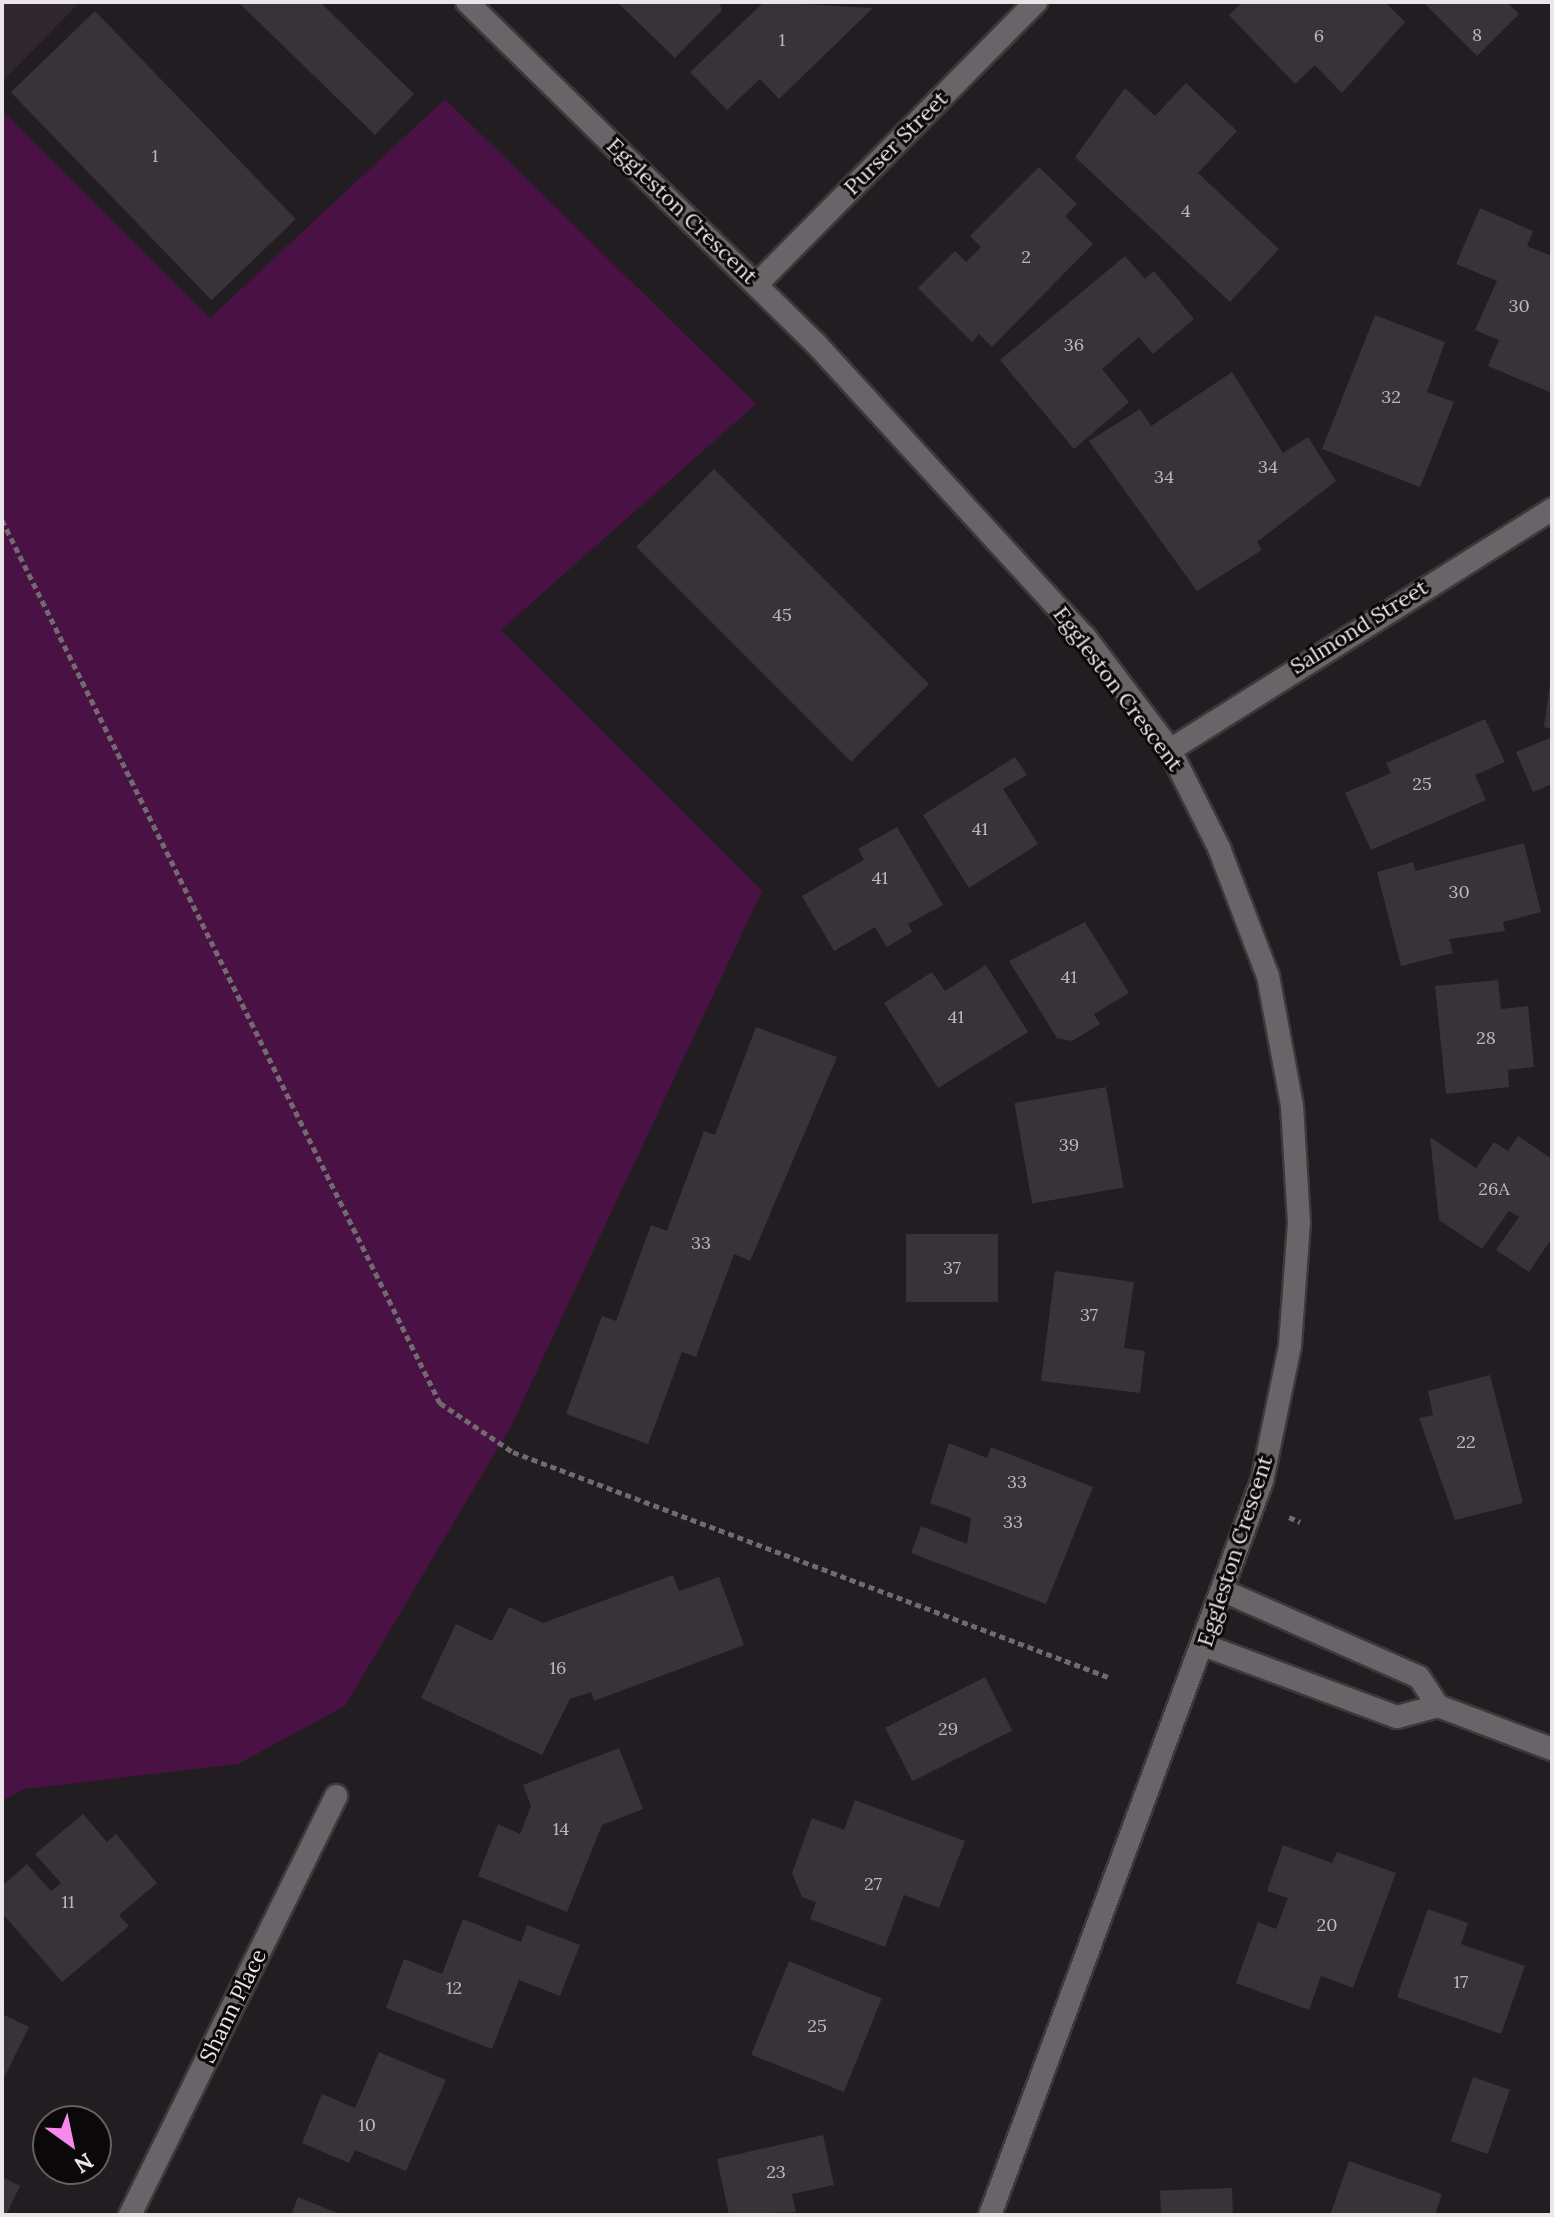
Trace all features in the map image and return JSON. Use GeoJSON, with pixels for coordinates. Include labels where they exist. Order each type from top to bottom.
{"type":"FeatureCollection","features":[{"type":"Feature","properties":{"kind":"street","name":"Eggleston Crescent"},"geometry":{"type":"LineString","coordinates":[[467,2],[757,284],[1085,637],[1170,750],[1219,848],[1268,976],[1293,1119],[1299,1223],[1290,1346],[1262,1481],[1206,1646],[990,2215]]}},
{"type":"Feature","properties":{"kind":"street","name":"Purser Street"},"geometry":{"type":"LineString","coordinates":[[757,284],[1036,2]]}},
{"type":"Feature","properties":{"kind":"street","name":"Salmond Street"},"geometry":{"type":"LineString","coordinates":[[1170,750],[1552,509]]}},
{"type":"Feature","properties":{"kind":"street"},"geometry":{"type":"LineString","coordinates":[[1226,1592],[1419,1677],[1438,1706]]}},
{"type":"Feature","properties":{"kind":"street"},"geometry":{"type":"LineString","coordinates":[[1206,1646],[1397,1717],[1438,1706],[1552,1749]]}},
{"type":"Feature","properties":{"kind":"street","name":"Shann Place"},"geometry":{"type":"LineString","coordinates":[[130,2215],[336,1796]]}},
{"type":"Feature","properties":{"kind":"path"},"geometry":{"type":"LineString","coordinates":[[2,520],[440,1403],[513,1452],[1108,1677]]}},
{"type":"Feature","properties":{"kind":"shaded area"},"geometry":{"type":"Polygon","coordinates":[[[2,2],[80,2],[2,82],[2,2]]]}},
{"type":"Feature","properties":{"kind":"shaded area"},"geometry":{"type":"Polygon","coordinates":[[[445,99],[756,404],[501,630],[762,891],[511,1426],[345,1706],[238,1764],[24,1789],[2,1801],[2,110],[210,318],[445,99]]]}},
{"type":"Feature","properties":{"kind":"building"},"geometry":{"type":"Polygon","coordinates":[[[238,2],[320,2],[414,94],[375,135],[238,2]]]}},
{"type":"Feature","properties":{"kind":"building"},"geometry":{"type":"Polygon","coordinates":[[[617,2],[719,2],[722,10],[675,58],[617,2]]]}},
{"type":"Feature","properties":{"kind":"building"},"geometry":{"type":"Polygon","coordinates":[[[764,2],[873,8],[779,99],[760,79],[727,110],[690,72],[764,2]]]}},
{"type":"Feature","properties":{"kind":"building"},"geometry":{"type":"Polygon","coordinates":[[[1242,2],[1385,2],[1405,22],[1342,93],[1315,65],[1295,84],[1229,15],[1242,2]]]}},
{"type":"Feature","properties":{"kind":"building"},"geometry":{"type":"Polygon","coordinates":[[[1423,2],[1507,2],[1519,14],[1477,56],[1423,2]]]}},
{"type":"Feature","properties":{"kind":"building"},"geometry":{"type":"Polygon","coordinates":[[[95,11],[296,219],[212,300],[11,92],[95,11]]]}},
{"type":"Feature","properties":{"kind":"building"},"geometry":{"type":"Polygon","coordinates":[[[1186,83],[1237,131],[1198,173],[1279,249],[1230,302],[1075,157],[1125,88],[1155,116],[1186,83]]]}},
{"type":"Feature","properties":{"kind":"building"},"geometry":{"type":"Polygon","coordinates":[[[1039,167],[1077,204],[1065,216],[1093,244],[992,347],[979,334],[972,342],[918,288],[955,251],[966,262],[981,247],[970,236],[1039,167]]]}},
{"type":"Feature","properties":{"kind":"building"},"geometry":{"type":"Polygon","coordinates":[[[1480,208],[1533,231],[1527,246],[1552,256],[1552,393],[1488,366],[1499,340],[1475,330],[1497,281],[1456,264],[1480,208]]]}},
{"type":"Feature","properties":{"kind":"building"},"geometry":{"type":"Polygon","coordinates":[[[1125,256],[1145,279],[1154,271],[1194,319],[1153,354],[1139,337],[1102,369],[1129,402],[1074,449],[1000,360],[1125,256]]]}},
{"type":"Feature","properties":{"kind":"building"},"geometry":{"type":"Polygon","coordinates":[[[1375,315],[1445,342],[1427,392],[1454,402],[1420,487],[1322,449],[1375,315]]]}},
{"type":"Feature","properties":{"kind":"building"},"geometry":{"type":"Polygon","coordinates":[[[1232,372],[1283,453],[1308,437],[1336,481],[1257,542],[1262,550],[1197,591],[1089,441],[1140,409],[1151,426],[1232,372]]]}},
{"type":"Feature","properties":{"kind":"building"},"geometry":{"type":"Polygon","coordinates":[[[714,469],[929,684],[851,762],[636,547],[714,469]]]}},
{"type":"Feature","properties":{"kind":"building"},"geometry":{"type":"Polygon","coordinates":[[[1552,684],[1552,729],[1544,727],[1552,684]]]}},
{"type":"Feature","properties":{"kind":"building"},"geometry":{"type":"Polygon","coordinates":[[[1485,719],[1505,762],[1475,775],[1486,800],[1371,850],[1345,793],[1391,773],[1386,763],[1485,719]]]}},
{"type":"Feature","properties":{"kind":"building"},"geometry":{"type":"Polygon","coordinates":[[[1552,737],[1552,784],[1533,792],[1516,752],[1552,737]]]}},
{"type":"Feature","properties":{"kind":"building"},"geometry":{"type":"Polygon","coordinates":[[[1015,757],[1027,775],[1003,789],[1038,844],[969,888],[923,815],[1015,757]]]}},
{"type":"Feature","properties":{"kind":"building"},"geometry":{"type":"Polygon","coordinates":[[[897,827],[943,905],[908,924],[912,932],[887,947],[875,927],[834,951],[802,896],[864,860],[858,849],[897,827]]]}},
{"type":"Feature","properties":{"kind":"building"},"geometry":{"type":"Polygon","coordinates":[[[1524,843],[1541,912],[1503,922],[1505,931],[1449,939],[1453,953],[1401,966],[1377,872],[1413,862],[1415,871],[1524,843]]]}},
{"type":"Feature","properties":{"kind":"building"},"geometry":{"type":"Polygon","coordinates":[[[1085,922],[1129,993],[1094,1014],[1100,1024],[1072,1041],[1057,1038],[1009,961],[1085,922]]]}},
{"type":"Feature","properties":{"kind":"building"},"geometry":{"type":"Polygon","coordinates":[[[986,965],[1028,1032],[938,1088],[884,1003],[932,972],[945,991],[986,965]]]}},
{"type":"Feature","properties":{"kind":"building"},"geometry":{"type":"Polygon","coordinates":[[[1498,980],[1501,1009],[1528,1006],[1534,1067],[1508,1070],[1509,1087],[1446,1094],[1435,986],[1498,980]]]}},
{"type":"Feature","properties":{"kind":"building"},"geometry":{"type":"Polygon","coordinates":[[[756,1027],[837,1057],[750,1261],[734,1254],[696,1357],[682,1352],[648,1444],[566,1414],[602,1316],[616,1321],[651,1225],[667,1231],[704,1131],[715,1135],[756,1027]]]}},
{"type":"Feature","properties":{"kind":"building"},"geometry":{"type":"Polygon","coordinates":[[[1106,1087],[1124,1187],[1032,1204],[1014,1103],[1106,1087]]]}},
{"type":"Feature","properties":{"kind":"building"},"geometry":{"type":"Polygon","coordinates":[[[1518,1136],[1552,1159],[1552,1238],[1529,1272],[1496,1250],[1519,1217],[1509,1211],[1482,1249],[1439,1220],[1430,1137],[1476,1168],[1494,1142],[1508,1151],[1518,1136]]]}},
{"type":"Feature","properties":{"kind":"building"},"geometry":{"type":"Polygon","coordinates":[[[906,1234],[998,1234],[998,1302],[906,1302],[906,1234]]]}},
{"type":"Feature","properties":{"kind":"building"},"geometry":{"type":"Polygon","coordinates":[[[1055,1271],[1134,1282],[1124,1348],[1145,1351],[1140,1393],[1041,1381],[1055,1271]]]}},
{"type":"Feature","properties":{"kind":"building"},"geometry":{"type":"Polygon","coordinates":[[[1490,1375],[1523,1503],[1455,1520],[1419,1418],[1433,1415],[1428,1391],[1490,1375]]]}},
{"type":"Feature","properties":{"kind":"building"},"geometry":{"type":"Polygon","coordinates":[[[949,1443],[987,1458],[991,1447],[1093,1487],[1046,1604],[911,1553],[921,1526],[967,1544],[971,1518],[930,1503],[949,1443]]]}},
{"type":"Feature","properties":{"kind":"building"},"geometry":{"type":"Polygon","coordinates":[[[673,1575],[679,1591],[719,1577],[744,1645],[594,1701],[591,1692],[570,1699],[542,1755],[421,1698],[456,1624],[492,1641],[509,1607],[543,1623],[673,1575]]]}},
{"type":"Feature","properties":{"kind":"building"},"geometry":{"type":"Polygon","coordinates":[[[985,1677],[1012,1730],[912,1781],[885,1728],[985,1677]]]}},
{"type":"Feature","properties":{"kind":"building"},"geometry":{"type":"Polygon","coordinates":[[[619,1748],[643,1809],[602,1825],[567,1912],[478,1876],[498,1824],[520,1834],[531,1806],[523,1785],[619,1748]]]}},
{"type":"Feature","properties":{"kind":"building"},"geometry":{"type":"Polygon","coordinates":[[[855,1800],[965,1841],[939,1908],[904,1895],[885,1947],[810,1919],[816,1902],[802,1897],[792,1873],[812,1818],[844,1830],[855,1800]]]}},
{"type":"Feature","properties":{"kind":"building"},"geometry":{"type":"Polygon","coordinates":[[[83,1814],[107,1842],[116,1834],[157,1883],[119,1915],[129,1926],[62,1982],[2,1913],[2,1886],[27,1864],[51,1891],[61,1883],[35,1854],[83,1814]]]}},
{"type":"Feature","properties":{"kind":"building"},"geometry":{"type":"Polygon","coordinates":[[[1283,1845],[1332,1863],[1337,1852],[1396,1873],[1353,1988],[1321,1976],[1309,2010],[1236,1983],[1258,1922],[1276,1929],[1288,1898],[1267,1891],[1283,1845]]]}},
{"type":"Feature","properties":{"kind":"building"},"geometry":{"type":"Polygon","coordinates":[[[1428,1909],[1468,1923],[1461,1944],[1525,1966],[1501,2034],[1397,1997],[1428,1909]]]}},
{"type":"Feature","properties":{"kind":"building"},"geometry":{"type":"Polygon","coordinates":[[[463,1919],[521,1942],[527,1925],[580,1945],[560,1996],[519,1980],[492,2049],[386,2008],[404,1959],[442,1974],[463,1919]]]}},
{"type":"Feature","properties":{"kind":"building"},"geometry":{"type":"Polygon","coordinates":[[[789,1961],[882,1998],[844,2092],[751,2055],[789,1961]]]}},
{"type":"Feature","properties":{"kind":"building"},"geometry":{"type":"Polygon","coordinates":[[[2,2014],[29,2027],[2,2082],[2,2014]]]}},
{"type":"Feature","properties":{"kind":"building"},"geometry":{"type":"Polygon","coordinates":[[[379,2052],[446,2080],[406,2171],[355,2150],[349,2163],[302,2143],[322,2094],[355,2108],[379,2052]]]}},
{"type":"Feature","properties":{"kind":"building"},"geometry":{"type":"Polygon","coordinates":[[[1473,2077],[1510,2090],[1488,2154],[1451,2141],[1473,2077]]]}},
{"type":"Feature","properties":{"kind":"building"},"geometry":{"type":"Polygon","coordinates":[[[823,2135],[834,2185],[792,2194],[796,2212],[729,2215],[717,2159],[823,2135]]]}},
{"type":"Feature","properties":{"kind":"building"},"geometry":{"type":"Polygon","coordinates":[[[1349,2161],[1442,2194],[1435,2215],[1330,2215],[1349,2161]]]}},
{"type":"Feature","properties":{"kind":"building"},"geometry":{"type":"Polygon","coordinates":[[[2,2177],[20,2186],[6,2215],[2,2215],[2,2177]]]}},
{"type":"Feature","properties":{"kind":"building"},"geometry":{"type":"Polygon","coordinates":[[[1232,2188],[1233,2215],[1161,2215],[1160,2191],[1232,2188]]]}},
{"type":"Feature","properties":{"kind":"building"},"geometry":{"type":"Polygon","coordinates":[[[298,2197],[342,2215],[291,2215],[298,2197]]]}}]}
